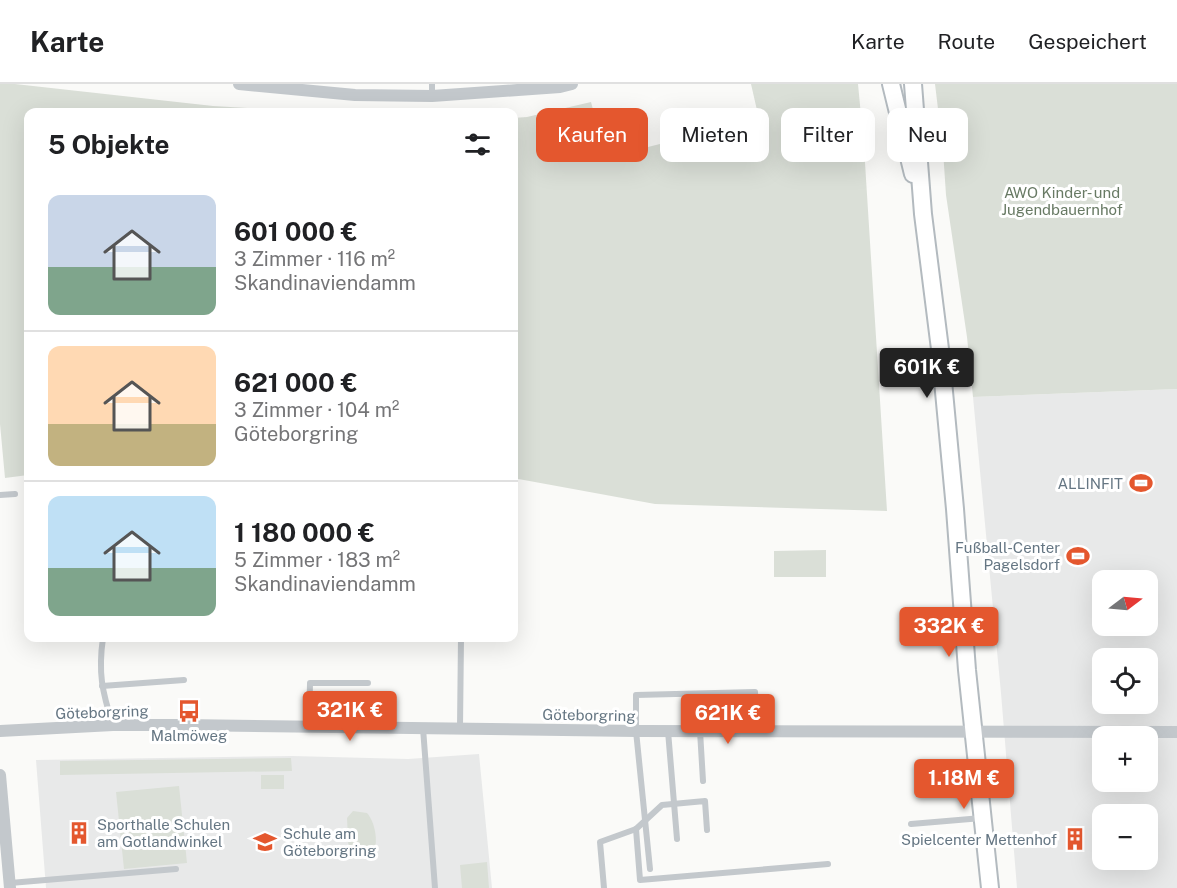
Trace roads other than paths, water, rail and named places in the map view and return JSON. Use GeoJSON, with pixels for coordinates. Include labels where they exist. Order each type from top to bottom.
{"type":"FeatureCollection","features":[{"type":"Feature","properties":{"kind":"main road"},"geometry":{"type":"LineString","coordinates":[[891,84],[923,214]]}},
{"type":"Feature","properties":{"kind":"main road"},"geometry":{"type":"LineString","coordinates":[[913,84],[923,214],[945,406],[973,733],[990,888]]}},
{"type":"Feature","properties":{"kind":"street"},"geometry":{"type":"LineString","coordinates":[[239,84],[355,95],[432,90],[560,87],[572,84]]}},
{"type":"Feature","properties":{"kind":"street","name":"Göteborgring"},"geometry":{"type":"LineString","coordinates":[[0,731],[113,725],[636,731],[1177,732]]}},
{"type":"Feature","properties":{"kind":"street"},"geometry":{"type":"LineString","coordinates":[[0,775],[9,886]]}},
{"type":"Feature","properties":{"kind":"lane"},"geometry":{"type":"LineString","coordinates":[[0,495],[15,494]]}},
{"type":"Feature","properties":{"kind":"lane"},"geometry":{"type":"LineString","coordinates":[[102,642],[100,662],[103,696],[113,725]]}},
{"type":"Feature","properties":{"kind":"lane"},"geometry":{"type":"LineString","coordinates":[[460,728],[461,642]]}},
{"type":"Feature","properties":{"kind":"lane"},"geometry":{"type":"LineString","coordinates":[[102,686],[184,680]]}},
{"type":"Feature","properties":{"kind":"lane"},"geometry":{"type":"LineString","coordinates":[[309,727],[310,683],[368,683]]}},
{"type":"Feature","properties":{"kind":"lane"},"geometry":{"type":"LineString","coordinates":[[650,869],[636,731],[636,695],[755,692],[757,730]]}},
{"type":"Feature","properties":{"kind":"lane"},"geometry":{"type":"LineString","coordinates":[[423,727],[435,888]]}},
{"type":"Feature","properties":{"kind":"lane"},"geometry":{"type":"LineString","coordinates":[[700,730],[703,781]]}},
{"type":"Feature","properties":{"kind":"lane"},"geometry":{"type":"LineString","coordinates":[[668,731],[677,839]]}},
{"type":"Feature","properties":{"kind":"lane"},"geometry":{"type":"LineString","coordinates":[[604,888],[600,842],[636,829],[662,805],[705,801],[707,830]]}},
{"type":"Feature","properties":{"kind":"lane"},"geometry":{"type":"LineString","coordinates":[[911,824],[982,818]]}},
{"type":"Feature","properties":{"kind":"lane"},"geometry":{"type":"LineString","coordinates":[[636,829],[640,880],[828,864]]}},
{"type":"Feature","properties":{"kind":"lane"},"geometry":{"type":"LineString","coordinates":[[9,886],[176,869]]}},
{"type":"Feature","properties":{"kind":"place","name":"ALLINFIT"},"geometry":{"type":"Point","coordinates":[1141,483]}},
{"type":"Feature","properties":{"kind":"place","name":"Fußball-Center Pagelsdorf"},"geometry":{"type":"Point","coordinates":[1078,556]}},
{"type":"Feature","properties":{"kind":"place","name":"Malmöweg"},"geometry":{"type":"Point","coordinates":[189,711]}},
{"type":"Feature","properties":{"kind":"place","name":"Sporthalle Schulen am Gotlandwinkel"},"geometry":{"type":"Point","coordinates":[79,833]}},
{"type":"Feature","properties":{"kind":"place","name":"Spielcenter Mettenhof"},"geometry":{"type":"Point","coordinates":[1075,839]}},
{"type":"Feature","properties":{"kind":"place","name":"Schule am Göteborgring"},"geometry":{"type":"Point","coordinates":[265,842]}},
{"type":"Feature","properties":{"kind":"park label","name":"AWO Kinder- und Jugendbauernhof"},"geometry":{"type":"Point","coordinates":[1062,200]}}]}
